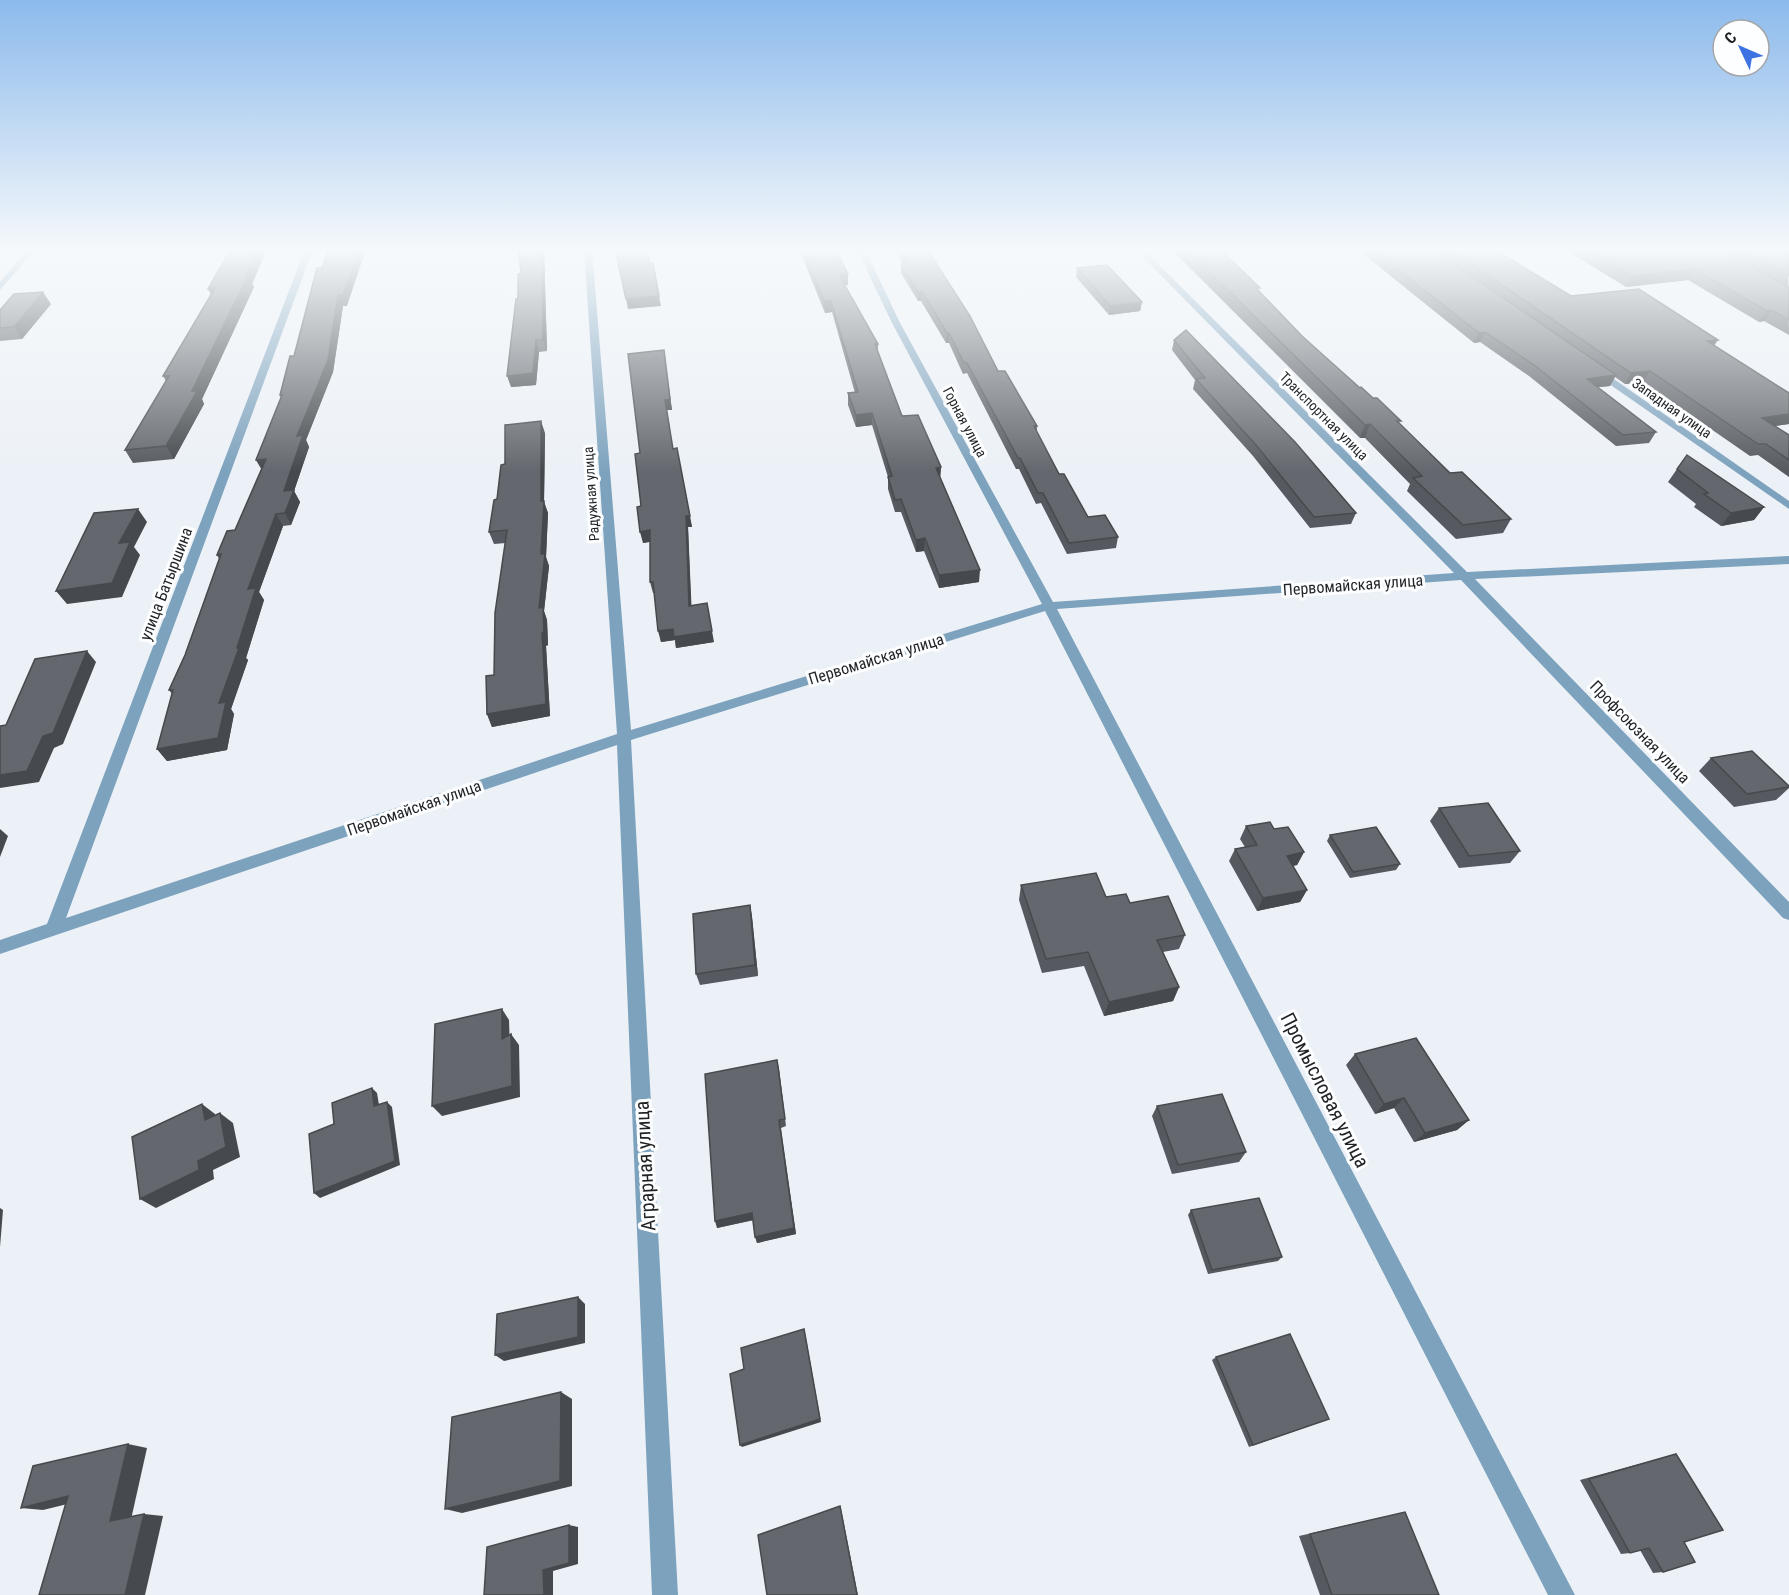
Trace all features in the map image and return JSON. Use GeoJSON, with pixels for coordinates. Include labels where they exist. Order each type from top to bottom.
{"type":"FeatureCollection","features":[{"type":"Feature","properties":{"kind":"street","name":"улица Батыршина"},"geometry":{"type":"LineString","coordinates":[[53,931],[281,323]]}},
{"type":"Feature","properties":{"kind":"street","name":"Радужная улица"},"geometry":{"type":"LineString","coordinates":[[593,323],[624,737]]}},
{"type":"Feature","properties":{"kind":"street","name":"Горная улица"},"geometry":{"type":"LineString","coordinates":[[896,323],[1049,606]]}},
{"type":"Feature","properties":{"kind":"street","name":"Транспортная улица"},"geometry":{"type":"LineString","coordinates":[[1213,323],[1465,576]]}},
{"type":"Feature","properties":{"kind":"street","name":"Западная улица"},"geometry":{"type":"LineString","coordinates":[[1586,364],[1789,506]]}},
{"type":"Feature","properties":{"kind":"street","name":"Первомайская улица"},"geometry":{"type":"LineString","coordinates":[[0,947],[624,737],[1049,606],[1465,576],[1789,560]]}},
{"type":"Feature","properties":{"kind":"street","name":"Профсоюзная улица"},"geometry":{"type":"LineString","coordinates":[[1465,576],[1789,913]]}},
{"type":"Feature","properties":{"kind":"street","name":"Промысловая улица"},"geometry":{"type":"LineString","coordinates":[[1049,606],[1562,1595]]}},
{"type":"Feature","properties":{"kind":"street","name":"Аграрная улица"},"geometry":{"type":"LineString","coordinates":[[624,737],[665,1595]]}},
{"type":"Feature","properties":{"kind":"building"},"geometry":{"type":"Polygon","coordinates":[[[0,323],[17,323],[14,327],[0,328],[0,323]]]}},
{"type":"Feature","properties":{"kind":"building"},"geometry":{"type":"Polygon","coordinates":[[[194,323],[225,323],[192,391],[197,391],[166,446],[125,450],[169,376],[163,376],[194,323]]]}},
{"type":"Feature","properties":{"kind":"building"},"geometry":{"type":"Polygon","coordinates":[[[303,323],[334,323],[328,360],[297,436],[303,435],[284,491],[294,490],[285,513],[276,514],[248,589],[256,588],[237,648],[239,648],[219,703],[226,702],[218,738],[157,749],[173,690],[169,690],[185,655],[227,531],[235,530],[266,459],[256,460],[282,395],[280,395],[290,356],[294,356],[303,323]]]}},
{"type":"Feature","properties":{"kind":"building"},"geometry":{"type":"Polygon","coordinates":[[[513,323],[543,323],[543,340],[536,340],[533,373],[507,376],[513,323]]]}},
{"type":"Feature","properties":{"kind":"building"},"geometry":{"type":"Polygon","coordinates":[[[838,323],[866,323],[878,344],[875,344],[902,416],[918,415],[941,467],[936,468],[980,570],[939,575],[925,538],[916,540],[901,499],[895,500],[888,477],[892,476],[872,413],[856,415],[848,393],[858,392],[838,323]]]}},
{"type":"Feature","properties":{"kind":"building"},"geometry":{"type":"Polygon","coordinates":[[[941,323],[974,323],[998,371],[1005,371],[1037,426],[1034,426],[1059,474],[1064,474],[1088,517],[1105,515],[1118,537],[1069,543],[1043,493],[1038,493],[967,363],[964,363],[941,323]]]}},
{"type":"Feature","properties":{"kind":"building"},"geometry":{"type":"Polygon","coordinates":[[[1262,323],[1290,323],[1360,388],[1373,398],[1377,398],[1450,473],[1462,472],[1511,519],[1463,525],[1413,478],[1422,476],[1370,424],[1365,425],[1262,323]]]}},
{"type":"Feature","properties":{"kind":"building"},"geometry":{"type":"Polygon","coordinates":[[[1467,323],[1541,323],[1616,375],[1587,379],[1656,432],[1623,435],[1534,365],[1485,332],[1479,333],[1467,323]]]}},
{"type":"Feature","properties":{"kind":"building"},"geometry":{"type":"Polygon","coordinates":[[[1558,323],[1692,323],[1718,340],[1707,341],[1789,393],[1789,414],[1762,418],[1789,435],[1789,460],[1766,444],[1758,444],[1650,371],[1631,373],[1558,323]]]}},
{"type":"Feature","properties":{"kind":"building"},"geometry":{"type":"Polygon","coordinates":[[[1186,330],[1295,442],[1356,513],[1314,517],[1256,445],[1196,379],[1205,378],[1174,340],[1186,330]]]}},
{"type":"Feature","properties":{"kind":"building"},"geometry":{"type":"Polygon","coordinates":[[[664,350],[670,399],[665,400],[673,449],[677,448],[690,516],[686,516],[689,606],[707,603],[712,631],[674,637],[673,629],[658,631],[653,582],[650,582],[650,530],[640,532],[637,507],[641,506],[635,454],[640,453],[628,354],[664,350]]]}},
{"type":"Feature","properties":{"kind":"building"},"geometry":{"type":"Polygon","coordinates":[[[541,421],[541,501],[544,501],[541,554],[545,554],[539,608],[543,607],[544,633],[542,633],[546,704],[487,714],[486,676],[494,675],[495,613],[507,530],[489,532],[494,500],[497,499],[501,465],[505,464],[505,425],[541,421]]]}},
{"type":"Feature","properties":{"kind":"building"},"geometry":{"type":"Polygon","coordinates":[[[1687,455],[1764,507],[1731,513],[1704,494],[1708,493],[1677,469],[1687,455]]]}},
{"type":"Feature","properties":{"kind":"building"},"geometry":{"type":"Polygon","coordinates":[[[138,509],[119,543],[130,542],[112,583],[56,591],[94,513],[138,509]]]}},
{"type":"Feature","properties":{"kind":"building"},"geometry":{"type":"Polygon","coordinates":[[[87,651],[53,733],[43,736],[27,771],[0,775],[0,726],[6,725],[35,659],[87,651]]]}},
{"type":"Feature","properties":{"kind":"building"},"geometry":{"type":"Polygon","coordinates":[[[1752,751],[1789,787],[1747,794],[1711,758],[1752,751]]]}},
{"type":"Feature","properties":{"kind":"building"},"geometry":{"type":"Polygon","coordinates":[[[1488,803],[1520,851],[1469,856],[1439,808],[1488,803]]]}},
{"type":"Feature","properties":{"kind":"building"},"geometry":{"type":"Polygon","coordinates":[[[1270,822],[1274,829],[1288,827],[1304,852],[1287,856],[1307,890],[1263,898],[1235,849],[1257,845],[1246,826],[1270,822]]]}},
{"type":"Feature","properties":{"kind":"building"},"geometry":{"type":"Polygon","coordinates":[[[1376,827],[1400,864],[1353,872],[1330,835],[1376,827]]]}},
{"type":"Feature","properties":{"kind":"building"},"geometry":{"type":"Polygon","coordinates":[[[1096,873],[1106,897],[1126,894],[1130,903],[1168,896],[1185,935],[1157,940],[1179,987],[1109,1002],[1088,952],[1046,959],[1021,885],[1096,873]]]}},
{"type":"Feature","properties":{"kind":"building"},"geometry":{"type":"Polygon","coordinates":[[[750,905],[755,965],[696,974],[693,914],[750,905]]]}},
{"type":"Feature","properties":{"kind":"building"},"geometry":{"type":"Polygon","coordinates":[[[502,1009],[502,1039],[511,1034],[512,1086],[432,1106],[435,1024],[502,1009]]]}},
{"type":"Feature","properties":{"kind":"building"},"geometry":{"type":"Polygon","coordinates":[[[1416,1038],[1469,1120],[1425,1133],[1404,1098],[1384,1104],[1355,1054],[1416,1038]]]}},
{"type":"Feature","properties":{"kind":"building"},"geometry":{"type":"Polygon","coordinates":[[[777,1060],[785,1119],[779,1120],[794,1228],[755,1237],[752,1213],[715,1221],[705,1074],[777,1060]]]}},
{"type":"Feature","properties":{"kind":"building"},"geometry":{"type":"Polygon","coordinates":[[[372,1088],[374,1106],[387,1102],[395,1161],[314,1193],[309,1134],[334,1124],[332,1103],[372,1088]]]}},
{"type":"Feature","properties":{"kind":"building"},"geometry":{"type":"Polygon","coordinates":[[[1222,1094],[1246,1152],[1178,1165],[1157,1106],[1222,1094]]]}},
{"type":"Feature","properties":{"kind":"building"},"geometry":{"type":"Polygon","coordinates":[[[202,1104],[205,1120],[220,1113],[226,1147],[198,1161],[199,1170],[140,1199],[132,1137],[202,1104]]]}},
{"type":"Feature","properties":{"kind":"building"},"geometry":{"type":"Polygon","coordinates":[[[1259,1198],[1282,1257],[1212,1270],[1191,1210],[1259,1198]]]}},
{"type":"Feature","properties":{"kind":"building"},"geometry":{"type":"Polygon","coordinates":[[[578,1297],[578,1337],[495,1355],[497,1314],[578,1297]]]}},
{"type":"Feature","properties":{"kind":"building"},"geometry":{"type":"Polygon","coordinates":[[[804,1329],[820,1419],[740,1445],[730,1374],[744,1369],[741,1348],[804,1329]]]}},
{"type":"Feature","properties":{"kind":"building"},"geometry":{"type":"Polygon","coordinates":[[[1290,1334],[1329,1419],[1253,1445],[1216,1357],[1290,1334]]]}},
{"type":"Feature","properties":{"kind":"building"},"geometry":{"type":"Polygon","coordinates":[[[561,1392],[560,1481],[445,1509],[452,1417],[561,1392]]]}},
{"type":"Feature","properties":{"kind":"building"},"geometry":{"type":"Polygon","coordinates":[[[128,1444],[110,1521],[144,1514],[125,1595],[39,1595],[68,1496],[21,1508],[33,1466],[128,1444]]]}},
{"type":"Feature","properties":{"kind":"building"},"geometry":{"type":"Polygon","coordinates":[[[1676,1454],[1723,1530],[1684,1542],[1695,1562],[1663,1572],[1649,1548],[1630,1553],[1589,1479],[1676,1454]]]}},
{"type":"Feature","properties":{"kind":"building"},"geometry":{"type":"Polygon","coordinates":[[[840,1506],[857,1595],[767,1595],[758,1535],[840,1506]]]}},
{"type":"Feature","properties":{"kind":"building"},"geometry":{"type":"Polygon","coordinates":[[[1405,1512],[1439,1595],[1332,1595],[1310,1534],[1405,1512]]]}},
{"type":"Feature","properties":{"kind":"building"},"geometry":{"type":"Polygon","coordinates":[[[569,1525],[569,1563],[543,1570],[544,1595],[484,1595],[487,1547],[569,1525]]]}}]}
